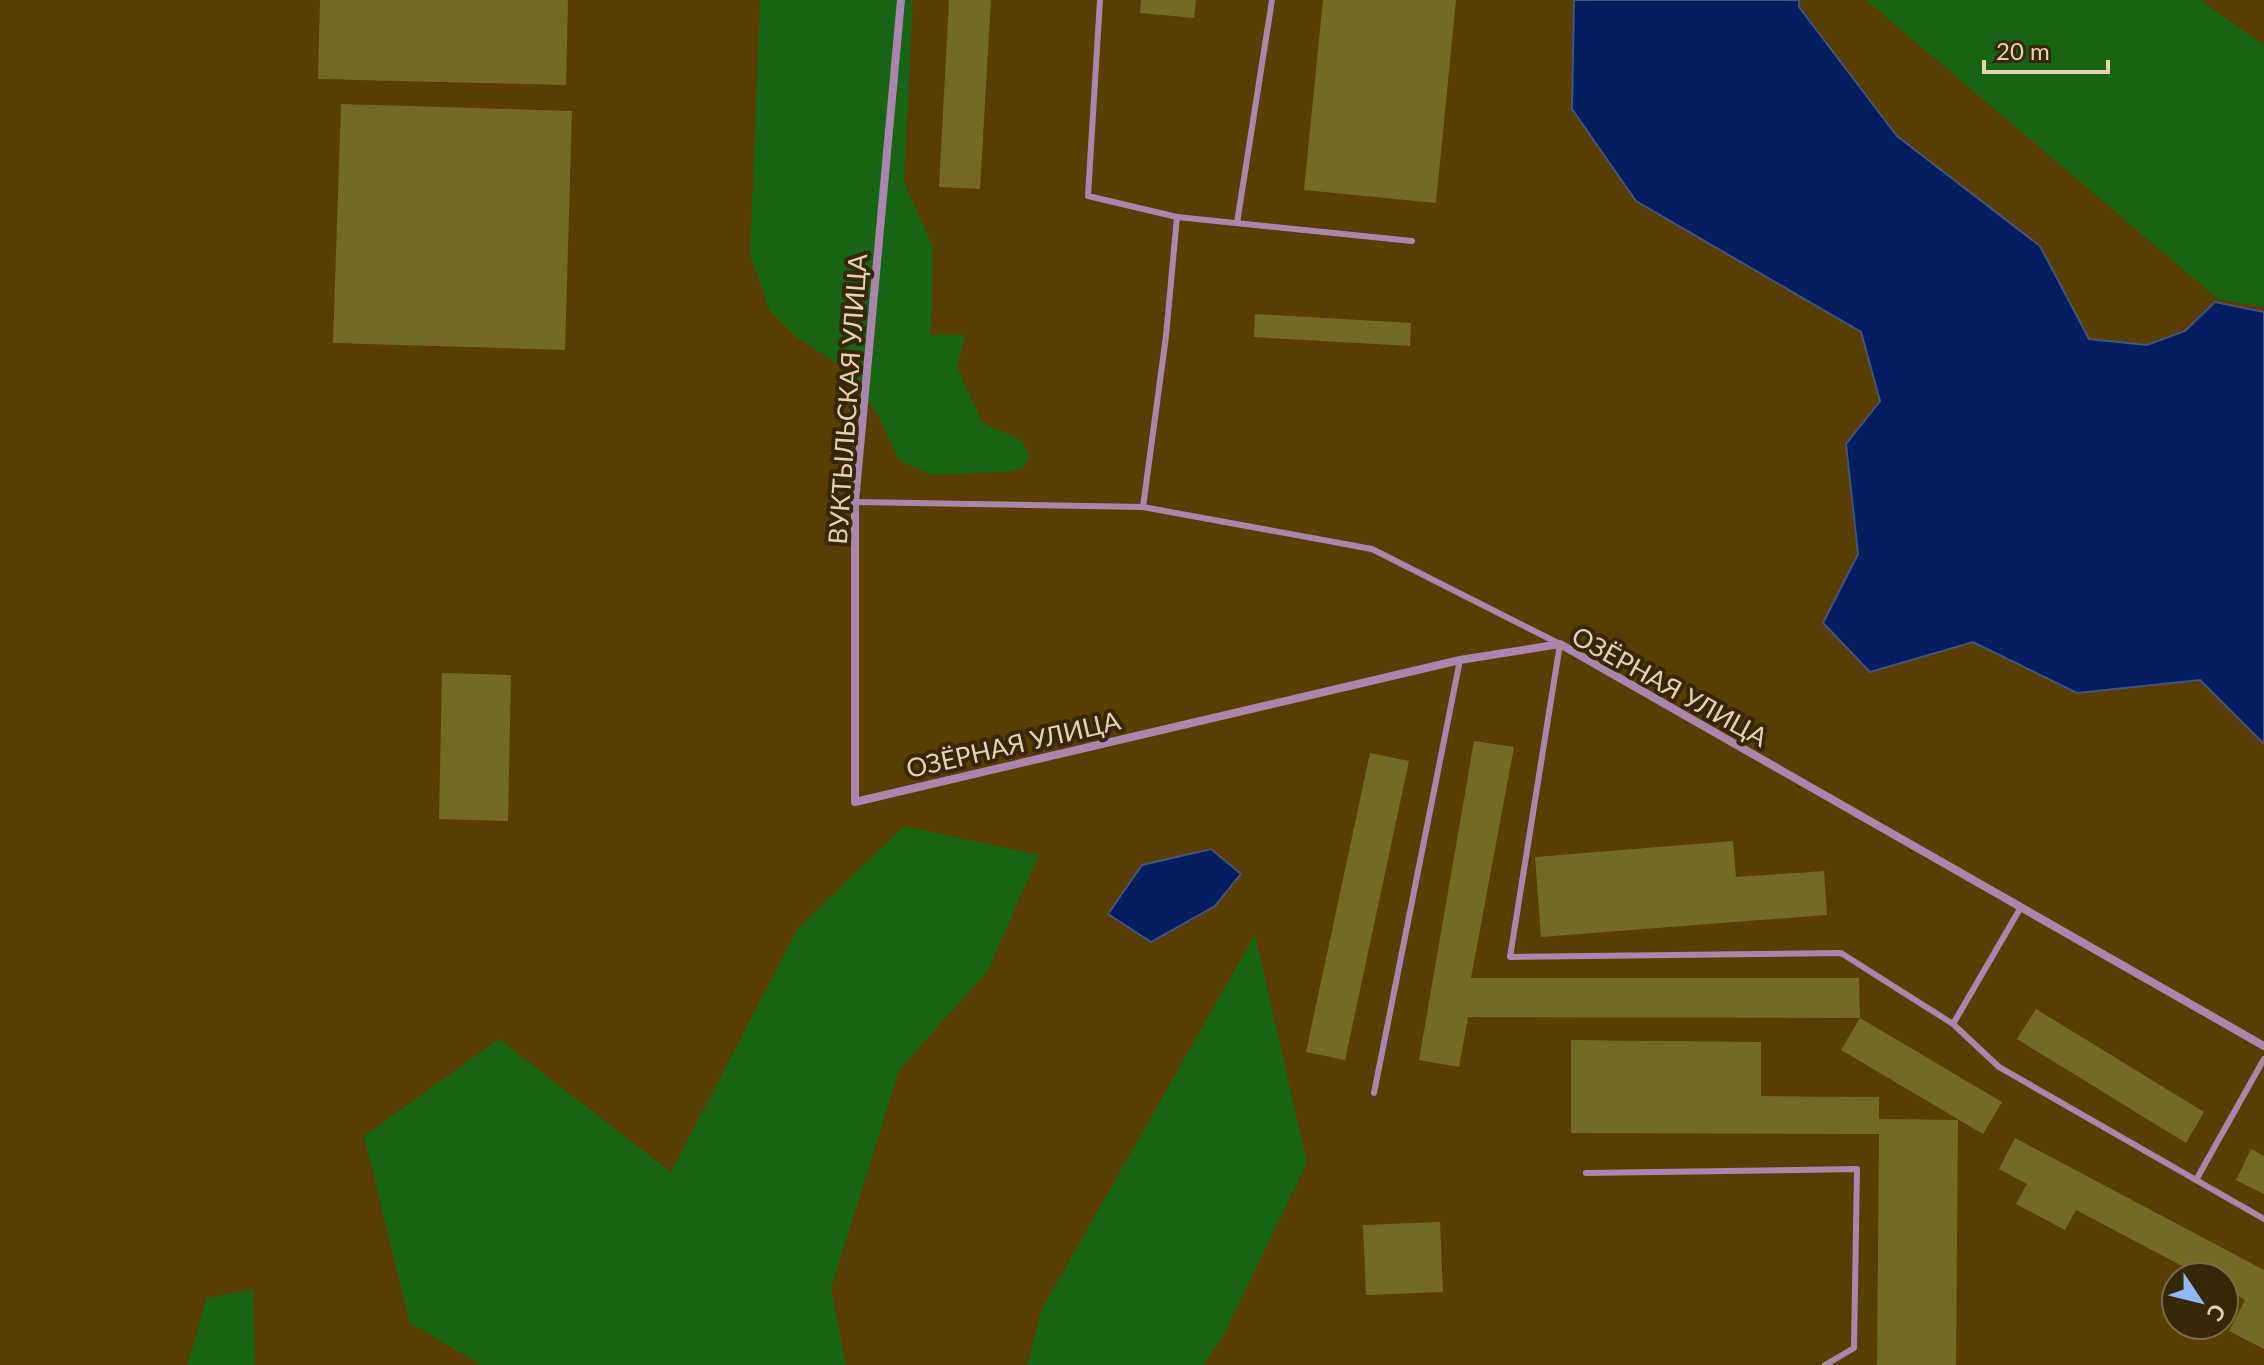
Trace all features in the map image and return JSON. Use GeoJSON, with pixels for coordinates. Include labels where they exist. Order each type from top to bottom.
{"type":"FeatureCollection","features":[{"type":"Feature","properties":{"kind":"street","name":"ВУКТЫЛЬСКАЯ УЛИЦА"},"geometry":{"type":"LineString","coordinates":[[855,802],[855,502],[901,0]]}},
{"type":"Feature","properties":{"kind":"street","name":"ОЗЁРНАЯ УЛИЦА"},"geometry":{"type":"LineString","coordinates":[[855,802],[1460,660],[1560,644],[2264,1046]]}},
{"type":"Feature","properties":{"kind":"lane"},"geometry":{"type":"LineString","coordinates":[[1100,0],[1088,196],[1177,217],[1412,241]]}},
{"type":"Feature","properties":{"kind":"lane"},"geometry":{"type":"LineString","coordinates":[[1237,223],[1272,0]]}},
{"type":"Feature","properties":{"kind":"lane"},"geometry":{"type":"LineString","coordinates":[[1143,507],[1166,336],[1177,217]]}},
{"type":"Feature","properties":{"kind":"lane"},"geometry":{"type":"LineString","coordinates":[[855,502],[1143,507],[1372,549],[1560,644],[1510,957],[1841,953],[1953,1024],[1999,1067],[2264,1219]]}},
{"type":"Feature","properties":{"kind":"lane"},"geometry":{"type":"LineString","coordinates":[[1374,1093],[1460,660]]}},
{"type":"Feature","properties":{"kind":"lane"},"geometry":{"type":"LineString","coordinates":[[1953,1024],[2021,907]]}},
{"type":"Feature","properties":{"kind":"lane"},"geometry":{"type":"LineString","coordinates":[[2196,1180],[2264,1059]]}},
{"type":"Feature","properties":{"kind":"lane"},"geometry":{"type":"LineString","coordinates":[[1586,1173],[1857,1169],[1854,1348],[1825,1365]]}},
{"type":"Feature","properties":{"kind":"green space"},"geometry":{"type":"Polygon","coordinates":[[[760,0],[913,0],[904,182],[933,247],[931,335],[965,335],[957,367],[982,422],[1022,441],[1030,457],[1023,468],[932,475],[899,460],[876,411],[838,364],[796,337],[770,311],[750,256],[760,0]]]}},
{"type":"Feature","properties":{"kind":"green space"},"geometry":{"type":"Polygon","coordinates":[[[1866,0],[2200,0],[2264,45],[2264,307],[2218,299],[1866,0]]]}},
{"type":"Feature","properties":{"kind":"green space"},"geometry":{"type":"Polygon","coordinates":[[[904,826],[1039,855],[987,972],[899,1070],[831,1289],[846,1365],[481,1365],[410,1323],[364,1136],[499,1039],[671,1172],[798,928],[904,826]]]}},
{"type":"Feature","properties":{"kind":"green space"},"geometry":{"type":"Polygon","coordinates":[[[1255,934],[1307,1163],[1224,1334],[1204,1365],[1027,1365],[1042,1309],[1255,934]]]}},
{"type":"Feature","properties":{"kind":"green space"},"geometry":{"type":"Polygon","coordinates":[[[253,1289],[255,1365],[188,1365],[206,1298],[253,1289]]]}},
{"type":"Feature","properties":{"kind":"shaded area"},"geometry":{"type":"Polygon","coordinates":[[[1574,0],[1799,0],[1799,7],[1897,136],[2040,246],[2089,339],[2147,345],[2185,331],[2215,302],[2264,312],[2264,744],[2200,680],[2077,693],[1973,642],[1870,672],[1823,623],[1858,554],[1846,444],[1880,401],[1861,332],[1636,201],[1572,109],[1574,0]]]}},
{"type":"Feature","properties":{"kind":"shaded area"},"geometry":{"type":"Polygon","coordinates":[[[1211,849],[1241,874],[1215,906],[1151,942],[1108,914],[1142,865],[1211,849]]]}},
{"type":"Feature","properties":{"kind":"building"},"geometry":{"type":"Polygon","coordinates":[[[320,0],[568,0],[566,85],[318,79],[320,0]]]}},
{"type":"Feature","properties":{"kind":"building"},"geometry":{"type":"Polygon","coordinates":[[[949,0],[991,0],[980,189],[939,187],[949,0]]]}},
{"type":"Feature","properties":{"kind":"building"},"geometry":{"type":"Polygon","coordinates":[[[1141,0],[1196,0],[1194,18],[1140,13],[1141,0]]]}},
{"type":"Feature","properties":{"kind":"building"},"geometry":{"type":"Polygon","coordinates":[[[1323,0],[1456,0],[1436,203],[1304,190],[1323,0]]]}},
{"type":"Feature","properties":{"kind":"building"},"geometry":{"type":"Polygon","coordinates":[[[341,104],[572,111],[565,350],[333,343],[341,104]]]}},
{"type":"Feature","properties":{"kind":"building"},"geometry":{"type":"Polygon","coordinates":[[[1255,314],[1411,323],[1410,346],[1254,337],[1255,314]]]}},
{"type":"Feature","properties":{"kind":"building"},"geometry":{"type":"Polygon","coordinates":[[[442,673],[511,675],[508,821],[439,819],[442,673]]]}},
{"type":"Feature","properties":{"kind":"building"},"geometry":{"type":"Polygon","coordinates":[[[1474,741],[1514,747],[1471,978],[1859,978],[1860,1018],[1468,1017],[1459,1067],[1419,1060],[1474,741]]]}},
{"type":"Feature","properties":{"kind":"building"},"geometry":{"type":"Polygon","coordinates":[[[1370,753],[1409,761],[1345,1060],[1306,1052],[1370,753]]]}},
{"type":"Feature","properties":{"kind":"building"},"geometry":{"type":"Polygon","coordinates":[[[1733,841],[1736,877],[1824,871],[1827,915],[1541,937],[1535,857],[1733,841]]]}},
{"type":"Feature","properties":{"kind":"building"},"geometry":{"type":"Polygon","coordinates":[[[2036,1009],[2204,1112],[2186,1143],[2017,1039],[2036,1009]]]}},
{"type":"Feature","properties":{"kind":"building"},"geometry":{"type":"Polygon","coordinates":[[[1860,1018],[2002,1102],[1983,1134],[1841,1050],[1860,1018]]]}},
{"type":"Feature","properties":{"kind":"building"},"geometry":{"type":"Polygon","coordinates":[[[1571,1040],[1761,1042],[1761,1096],[1879,1097],[1879,1119],[1958,1120],[1956,1365],[1877,1365],[1879,1134],[1571,1133],[1571,1040]]]}},
{"type":"Feature","properties":{"kind":"building"},"geometry":{"type":"Polygon","coordinates":[[[2015,1138],[2264,1270],[2264,1349],[2240,1337],[2240,1310],[2245,1300],[2240,1297],[2240,1261],[2173,1261],[2076,1210],[2065,1230],[2016,1204],[2027,1184],[1999,1169],[2015,1138]]]}},
{"type":"Feature","properties":{"kind":"building"},"geometry":{"type":"Polygon","coordinates":[[[2251,1149],[2264,1156],[2264,1194],[2236,1180],[2251,1149]]]}},
{"type":"Feature","properties":{"kind":"building"},"geometry":{"type":"Polygon","coordinates":[[[1440,1222],[1443,1292],[1366,1295],[1363,1225],[1440,1222]]]}}]}
